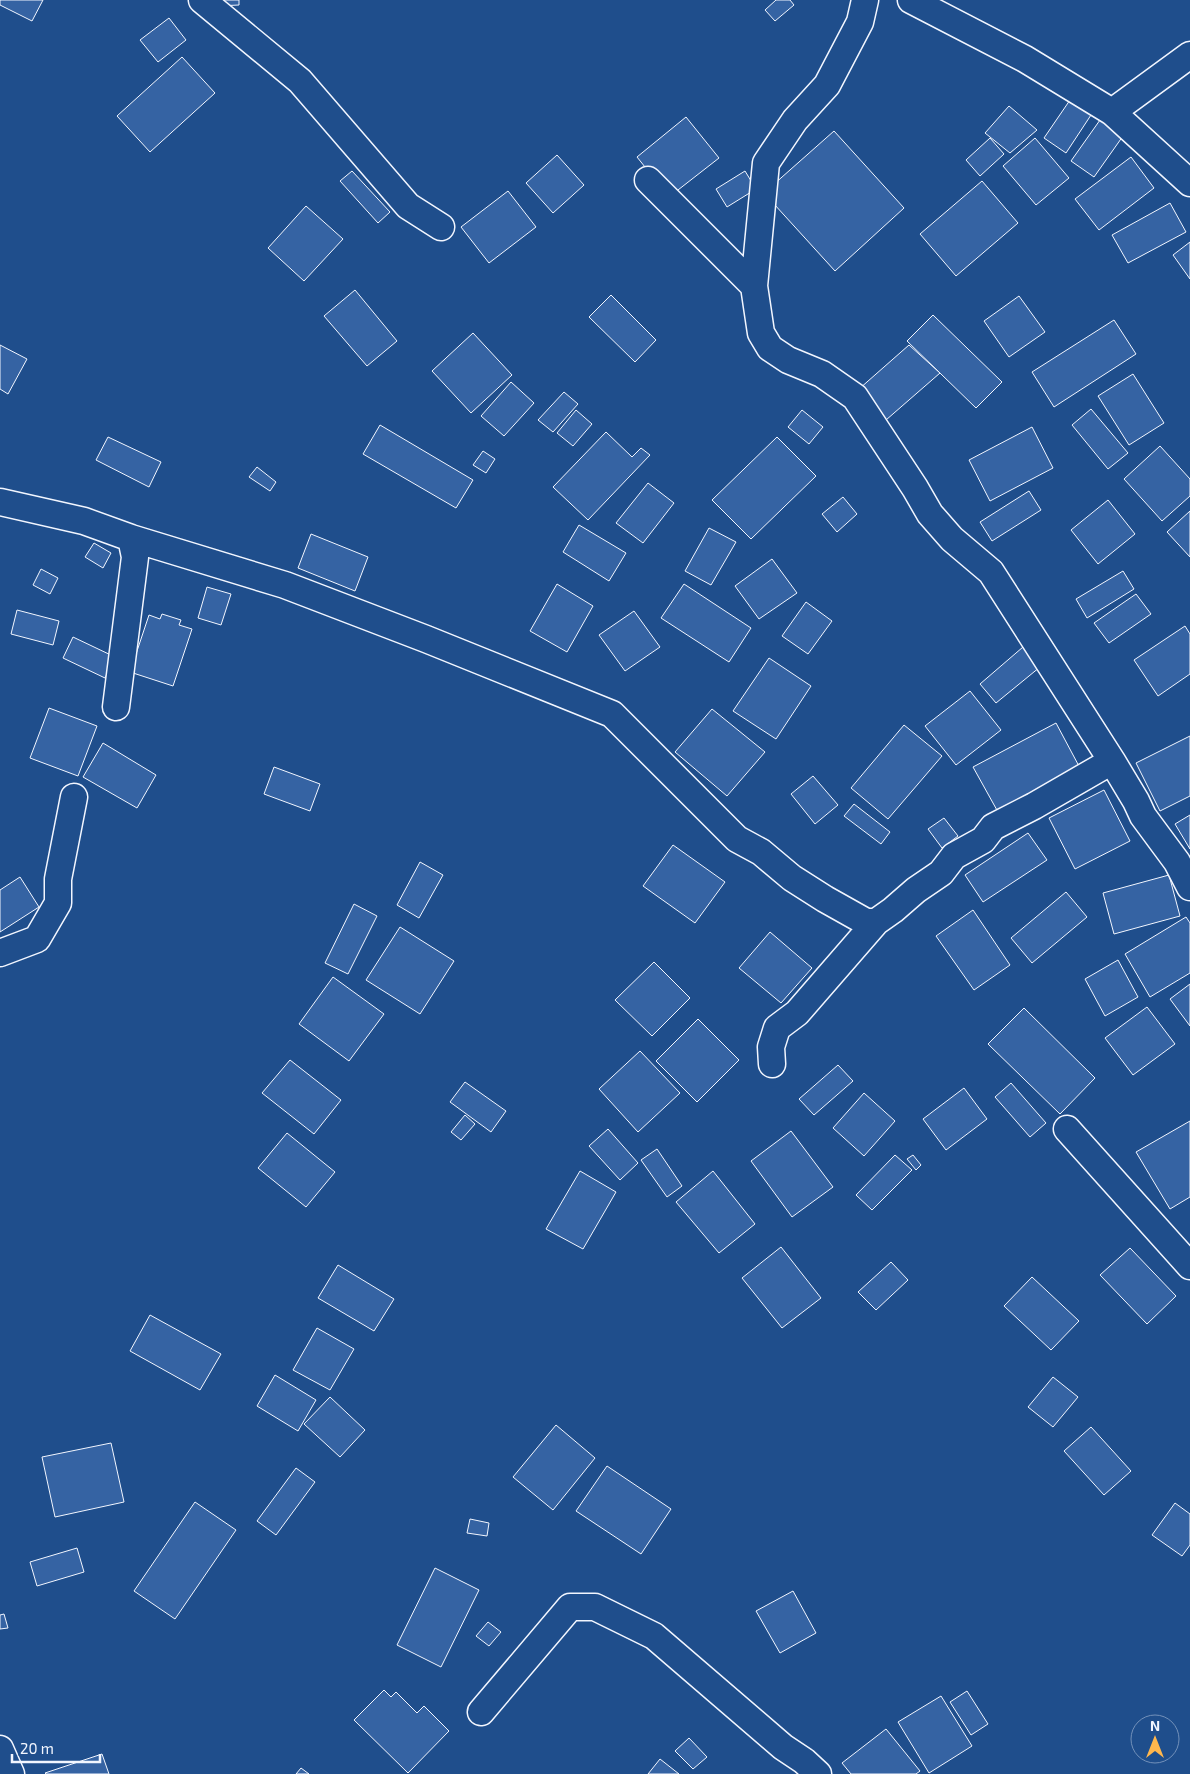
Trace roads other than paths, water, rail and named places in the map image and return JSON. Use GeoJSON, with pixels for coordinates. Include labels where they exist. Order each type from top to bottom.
{"type":"FeatureCollection","features":[{"type":"Feature","properties":{"kind":"street"},"geometry":{"type":"LineString","coordinates":[[202,0],[300,81],[408,206],[441,227]]}},
{"type":"Feature","properties":{"kind":"street"},"geometry":{"type":"LineString","coordinates":[[864,0],[860,22],[826,85],[795,120],[766,163],[754,286],[761,334],[770,348],[788,360],[822,374],[855,397],[916,488],[930,514],[952,539],[991,572],[1112,761],[1143,816],[1176,862],[1190,887]]}},
{"type":"Feature","properties":{"kind":"street"},"geometry":{"type":"LineString","coordinates":[[911,0],[1025,59],[1112,112],[1190,183]]}},
{"type":"Feature","properties":{"kind":"street"},"geometry":{"type":"LineString","coordinates":[[1112,112],[1190,55]]}},
{"type":"Feature","properties":{"kind":"street"},"geometry":{"type":"LineString","coordinates":[[648,180],[754,286]]}},
{"type":"Feature","properties":{"kind":"street"},"geometry":{"type":"LineString","coordinates":[[0,502],[84,521],[131,538],[285,585],[426,639],[612,714],[737,839],[761,852],[792,878],[825,899],[866,922],[876,922]]}},
{"type":"Feature","properties":{"kind":"street"},"geometry":{"type":"LineString","coordinates":[[116,707],[135,557],[131,538]]}},
{"type":"Feature","properties":{"kind":"street"},"geometry":{"type":"LineString","coordinates":[[772,1064],[771,1048],[777,1028],[797,1013],[876,922],[941,873],[954,856],[983,840],[993,827],[1034,806],[1112,761]]}},
{"type":"Feature","properties":{"kind":"street"},"geometry":{"type":"LineString","coordinates":[[0,953],[38,939],[58,903],[58,879],[74,796]]}},
{"type":"Feature","properties":{"kind":"street"},"geometry":{"type":"LineString","coordinates":[[1067,1129],[1190,1266]]}},
{"type":"Feature","properties":{"kind":"street"},"geometry":{"type":"LineString","coordinates":[[481,1712],[570,1607],[595,1607],[654,1636],[784,1748],[804,1760],[818,1774]]}},
{"type":"Feature","properties":{"kind":"street"},"geometry":{"type":"LineString","coordinates":[[0,1749],[11,1774]]}}]}
